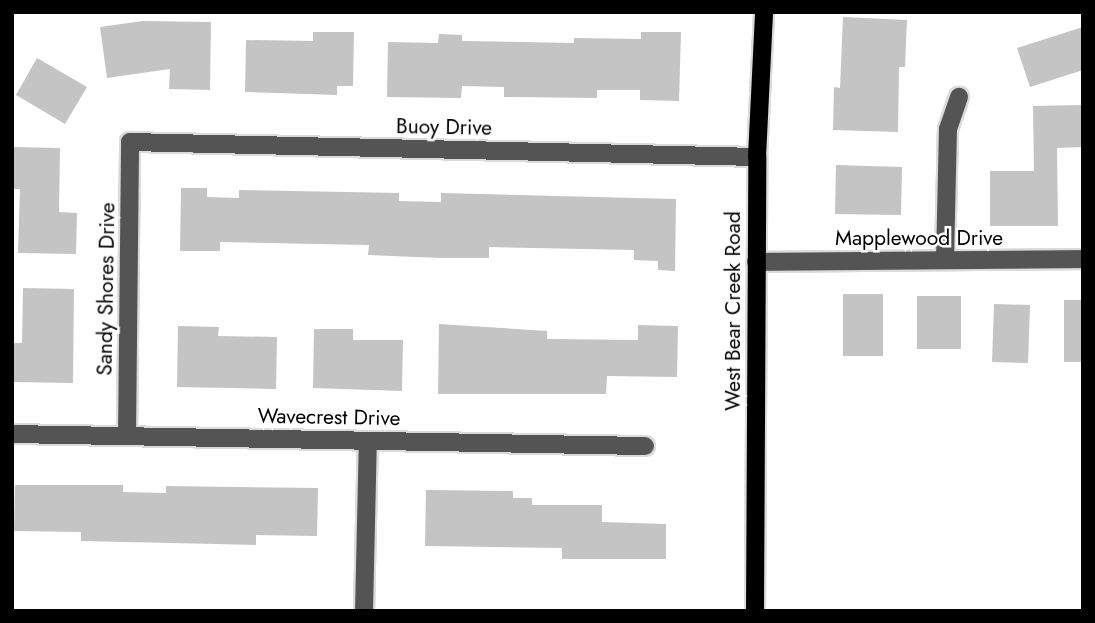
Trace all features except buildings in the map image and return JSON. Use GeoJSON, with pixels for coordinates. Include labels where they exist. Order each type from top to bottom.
{"type":"FeatureCollection","features":[{"type":"Feature","properties":{"kind":"main road","name":"West Bear Creek Road"},"geometry":{"type":"LineString","coordinates":[[755,611],[757,157],[764,12]]}},
{"type":"Feature","properties":{"kind":"street"},"geometry":{"type":"LineString","coordinates":[[945,260],[948,129],[959,97]]}},
{"type":"Feature","properties":{"kind":"street","name":"Buoy Drive"},"geometry":{"type":"LineString","coordinates":[[130,142],[757,157]]}},
{"type":"Feature","properties":{"kind":"street","name":"Sandy Shores Drive"},"geometry":{"type":"LineString","coordinates":[[127,436],[130,142]]}},
{"type":"Feature","properties":{"kind":"street","name":"Mapplewood Drive"},"geometry":{"type":"LineString","coordinates":[[756,262],[1083,259]]}},
{"type":"Feature","properties":{"kind":"street","name":"Wavecrest Drive"},"geometry":{"type":"LineString","coordinates":[[12,433],[645,446]]}},
{"type":"Feature","properties":{"kind":"street"},"geometry":{"type":"LineString","coordinates":[[364,611],[368,440]]}}]}
